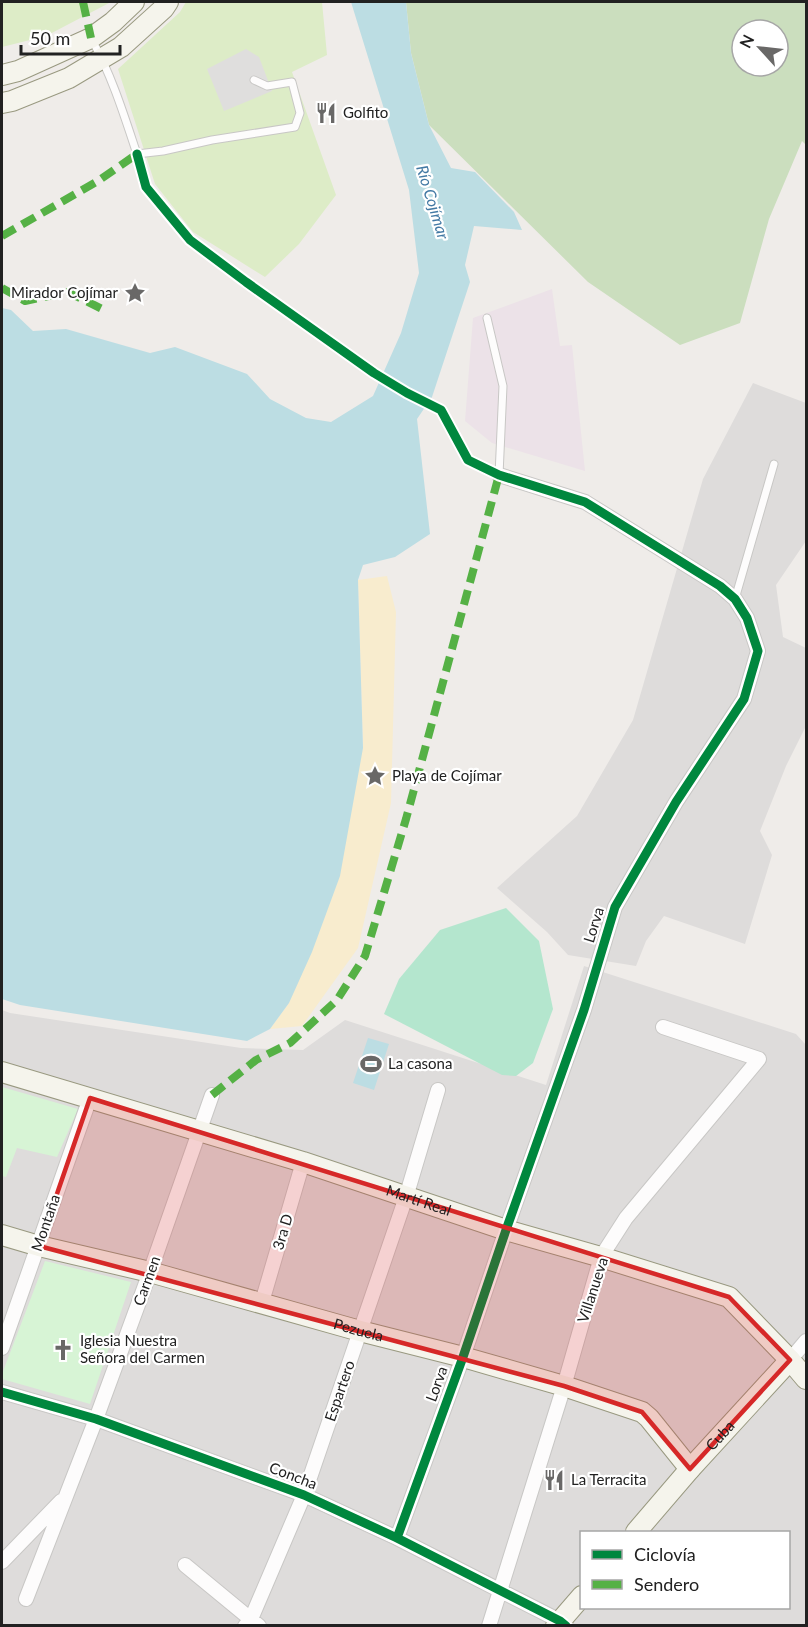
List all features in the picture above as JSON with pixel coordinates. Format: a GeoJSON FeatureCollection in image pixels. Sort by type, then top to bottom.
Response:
{"type":"FeatureCollection","features":[{"type":"Feature","properties":{"kind":"main road"},"geometry":{"type":"LineString","coordinates":[[2,75],[18,71],[91,38],[113,22],[134,2]]}},
{"type":"Feature","properties":{"kind":"main road"},"geometry":{"type":"LineString","coordinates":[[2,103],[69,78],[121,47],[168,2]]}},
{"type":"Feature","properties":{"kind":"main road","name":"Martí Real"},"geometry":{"type":"LineString","coordinates":[[2,1072],[303,1162],[506,1230],[729,1297],[807,1379]]}},
{"type":"Feature","properties":{"kind":"main road","name":"Pezuela"},"geometry":{"type":"LineString","coordinates":[[2,1235],[150,1272],[360,1331],[463,1357],[564,1386],[642,1412],[690,1469]]}},
{"type":"Feature","properties":{"kind":"main road","name":"Cuba"},"geometry":{"type":"LineString","coordinates":[[638,1531],[690,1469],[790,1360]]}},
{"type":"Feature","properties":{"kind":"main road"},"geometry":{"type":"LineString","coordinates":[[561,1624],[580,1599]]}},
{"type":"Feature","properties":{"kind":"street","name":"Lorva"},"geometry":{"type":"LineString","coordinates":[[397,1538],[584,1010],[615,907],[676,802],[744,699],[758,651],[747,618],[735,599],[720,586],[585,502],[500,475]]}},
{"type":"Feature","properties":{"kind":"street","name":"Villanueva"},"geometry":{"type":"LineString","coordinates":[[489,1626],[564,1386],[601,1257],[626,1218],[759,1059],[663,1027]]}},
{"type":"Feature","properties":{"kind":"street","name":"Espartero"},"geometry":{"type":"LineString","coordinates":[[252,1623],[304,1495],[406,1197],[438,1090]]}},
{"type":"Feature","properties":{"kind":"street","name":"Carmen"},"geometry":{"type":"LineString","coordinates":[[26,1599],[96,1419],[212,1095]]}},
{"type":"Feature","properties":{"kind":"street","name":"Montaña"},"geometry":{"type":"LineString","coordinates":[[2,1348],[90,1098]]}},
{"type":"Feature","properties":{"kind":"street","name":"3ra D"},"geometry":{"type":"LineString","coordinates":[[262,1302],[303,1162]]}},
{"type":"Feature","properties":{"kind":"street","name":"Cuba"},"geometry":{"type":"LineString","coordinates":[[790,1360],[807,1341]]}},
{"type":"Feature","properties":{"kind":"street","name":"Concha"},"geometry":{"type":"LineString","coordinates":[[2,1392],[96,1419],[304,1495],[397,1538],[561,1624]]}},
{"type":"Feature","properties":{"kind":"street"},"geometry":{"type":"LineString","coordinates":[[2,1562],[65,1498]]}},
{"type":"Feature","properties":{"kind":"street"},"geometry":{"type":"LineString","coordinates":[[185,1565],[252,1623]]}},
{"type":"Feature","properties":{"kind":"lane"},"geometry":{"type":"LineString","coordinates":[[91,38],[102,58],[137,154],[295,127],[300,113],[292,82],[267,86],[254,80]]}},
{"type":"Feature","properties":{"kind":"lane"},"geometry":{"type":"LineString","coordinates":[[487,318],[502,386],[500,475]]}},
{"type":"Feature","properties":{"kind":"lane"},"geometry":{"type":"LineString","coordinates":[[735,599],[774,464]]}},
{"type":"Feature","properties":{"kind":"highlighted area"},"geometry":{"type":"Polygon","coordinates":[[[90,1098],[729,1297],[790,1360],[690,1469],[642,1412],[564,1386],[39,1246],[90,1098]]]}},
{"type":"Feature","properties":{"kind":"shaded area"},"geometry":{"type":"Polygon","coordinates":[[[246,49],[259,57],[272,91],[224,111],[207,69],[246,49]]]}},
{"type":"Feature","properties":{"kind":"shaded area"},"geometry":{"type":"Polygon","coordinates":[[[552,289],[560,346],[572,345],[585,471],[492,443],[465,421],[473,318],[552,289]]]}},
{"type":"Feature","properties":{"kind":"shaded area"},"geometry":{"type":"Polygon","coordinates":[[[753,383],[806,403],[806,541],[776,585],[783,637],[806,648],[806,726],[786,766],[760,831],[772,855],[745,944],[664,916],[646,941],[636,966],[568,955],[547,932],[497,888],[577,816],[633,720],[703,479],[753,383]]]}},
{"type":"Feature","properties":{"kind":"shaded area"},"geometry":{"type":"Polygon","coordinates":[[[584,966],[796,1034],[806,1045],[806,1625],[2,1626],[2,1010],[241,1048],[303,1050],[345,1020],[546,1085],[584,966]]]}},
{"type":"Feature","properties":{"kind":"green space"},"geometry":{"type":"Polygon","coordinates":[[[2,2],[111,2],[46,36],[2,47],[2,2]]]}},
{"type":"Feature","properties":{"kind":"green space"},"geometry":{"type":"Polygon","coordinates":[[[186,2],[322,2],[327,55],[292,72],[336,195],[299,244],[265,277],[193,232],[155,184],[118,69],[180,12],[186,2]]]}},
{"type":"Feature","properties":{"kind":"green space"},"geometry":{"type":"Polygon","coordinates":[[[406,2],[806,2],[806,145],[802,141],[769,219],[740,323],[680,345],[588,282],[429,125],[411,53],[406,2]]]}},
{"type":"Feature","properties":{"kind":"green space"},"geometry":{"type":"Polygon","coordinates":[[[506,908],[539,941],[553,1009],[533,1063],[516,1076],[502,1075],[384,1014],[399,979],[440,930],[506,908]]]}},
{"type":"Feature","properties":{"kind":"green space"},"geometry":{"type":"Polygon","coordinates":[[[2,1087],[78,1109],[57,1157],[17,1148],[6,1177],[2,1176],[2,1087]]]}},
{"type":"Feature","properties":{"kind":"green space"},"geometry":{"type":"Polygon","coordinates":[[[45,1261],[131,1282],[90,1404],[2,1379],[45,1261]]]}},
{"type":"Feature","properties":{"kind":"sand","name":"Playa de Cojímar"},"geometry":{"type":"Polygon","coordinates":[[[387,576],[396,612],[391,803],[358,948],[302,1026],[270,1029],[289,1003],[363,748],[358,580],[387,576]]]}},
{"type":"Feature","properties":{"kind":"water","name":"Río Cojímar"},"geometry":{"type":"Polygon","coordinates":[[[351,2],[406,2],[411,53],[429,125],[451,168],[475,172],[514,212],[522,230],[474,226],[465,265],[470,282],[432,397],[417,419],[430,534],[395,557],[363,565],[358,580],[363,748],[340,876],[312,952],[289,1003],[270,1029],[247,1041],[20,1005],[2,999],[2,308],[11,310],[33,331],[66,329],[150,353],[175,347],[247,374],[270,399],[306,418],[331,422],[373,396],[401,333],[419,273],[409,190],[351,2]]]}},
{"type":"Feature","properties":{"kind":"water","name":"La casona"},"geometry":{"type":"Polygon","coordinates":[[[368,1038],[389,1044],[374,1090],[353,1083],[368,1038]]]}},
{"type":"Feature","properties":{"kind":"marked path"},"geometry":{"type":"LineString","coordinates":[[83,2],[91,38]]}},
{"type":"Feature","properties":{"kind":"marked path"},"geometry":{"type":"LineString","coordinates":[[2,236],[98,181],[137,154]]}},
{"type":"Feature","properties":{"kind":"marked path"},"geometry":{"type":"LineString","coordinates":[[2,288],[25,301],[68,292],[104,310]]}},
{"type":"Feature","properties":{"kind":"marked path"},"geometry":{"type":"LineString","coordinates":[[212,1095],[256,1060],[290,1043],[337,1000],[365,956],[406,819],[499,475]]}},
{"type":"Feature","properties":{"kind":"cycle path"},"geometry":{"type":"LineString","coordinates":[[137,154],[146,187],[190,240],[374,373],[441,410],[468,460],[499,475],[585,502],[720,586],[735,599],[747,618],[758,651],[744,699],[676,802],[615,907],[584,1010],[397,1538]]}},
{"type":"Feature","properties":{"kind":"cycle path"},"geometry":{"type":"LineString","coordinates":[[2,1392],[96,1419],[304,1495],[397,1538],[566,1626]]}},
{"type":"Feature","properties":{"kind":"place","name":"Golfito"},"geometry":{"type":"Point","coordinates":[326,113]}},
{"type":"Feature","properties":{"kind":"place","name":"Mirador Cojímar"},"geometry":{"type":"Point","coordinates":[135,293]}},
{"type":"Feature","properties":{"kind":"place","name":"Playa de Cojímar"},"geometry":{"type":"Point","coordinates":[375,776]}},
{"type":"Feature","properties":{"kind":"place","name":"La casona"},"geometry":{"type":"Point","coordinates":[371,1064]}},
{"type":"Feature","properties":{"kind":"place","name":"Iglesia Nuestra Señora del Carmen"},"geometry":{"type":"Point","coordinates":[63,1350]}},
{"type":"Feature","properties":{"kind":"place","name":"La Terracita"},"geometry":{"type":"Point","coordinates":[554,1480]}}]}
